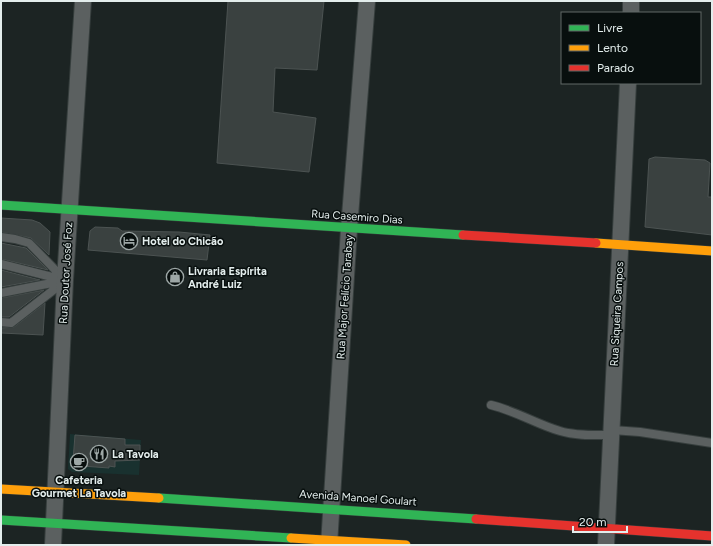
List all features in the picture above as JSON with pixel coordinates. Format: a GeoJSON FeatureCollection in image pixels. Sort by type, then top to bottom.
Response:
{"type":"FeatureCollection","features":[{"type":"Feature","properties":{"kind":"main road","name":"Rua Casemiro Dias"},"geometry":{"type":"LineString","coordinates":[[1,205],[349,229],[712,251]]}},
{"type":"Feature","properties":{"kind":"main road","name":"Avenida Manoel Goulart"},"geometry":{"type":"LineString","coordinates":[[1,489],[332,508],[712,536]]}},
{"type":"Feature","properties":{"kind":"main road"},"geometry":{"type":"LineString","coordinates":[[1,520],[329,543],[406,545]]}},
{"type":"Feature","properties":{"kind":"street","name":"Rua Doutor José Foz"},"geometry":{"type":"LineString","coordinates":[[53,545],[65,280],[83,1]]}},
{"type":"Feature","properties":{"kind":"street","name":"Rua Major Felício Tarabay"},"geometry":{"type":"LineString","coordinates":[[329,543],[349,229],[366,1]]}},
{"type":"Feature","properties":{"kind":"street"},"geometry":{"type":"LineString","coordinates":[[631,1],[631,12]]}},
{"type":"Feature","properties":{"kind":"street","name":"Rua Siqueira Campos"},"geometry":{"type":"LineString","coordinates":[[606,545],[628,84]]}},
{"type":"Feature","properties":{"kind":"lane"},"geometry":{"type":"LineString","coordinates":[[1,238],[16,239],[29,243],[65,280]]}},
{"type":"Feature","properties":{"kind":"lane"},"geometry":{"type":"LineString","coordinates":[[1,264],[65,280]]}},
{"type":"Feature","properties":{"kind":"lane"},"geometry":{"type":"LineString","coordinates":[[1,293],[65,280]]}},
{"type":"Feature","properties":{"kind":"lane"},"geometry":{"type":"LineString","coordinates":[[1,322],[11,323],[65,280]]}},
{"type":"Feature","properties":{"kind":"lane"},"geometry":{"type":"LineString","coordinates":[[491,405],[508,409],[560,431],[581,434],[640,432],[712,443]]}},
{"type":"Feature","properties":{"kind":"shaded area"},"geometry":{"type":"Polygon","coordinates":[[[70,434],[141,440],[139,475],[72,472],[68,469],[70,434]]]}},
{"type":"Feature","properties":{"kind":"building"},"geometry":{"type":"Polygon","coordinates":[[[228,1],[324,1],[317,70],[275,68],[273,112],[316,118],[309,172],[217,163],[228,1]]]}},
{"type":"Feature","properties":{"kind":"building"},"geometry":{"type":"Polygon","coordinates":[[[655,157],[705,160],[710,163],[708,197],[712,197],[712,235],[645,227],[649,159],[655,157]]]}},
{"type":"Feature","properties":{"kind":"building"},"geometry":{"type":"Polygon","coordinates":[[[1,218],[32,220],[40,223],[50,232],[49,255],[31,238],[1,232],[1,218]]]}},
{"type":"Feature","properties":{"kind":"building","name":"Hotel do Chicão"},"geometry":{"type":"Polygon","coordinates":[[[95,227],[118,228],[122,231],[179,232],[210,235],[207,260],[88,250],[90,231],[95,227]]]}},
{"type":"Feature","properties":{"kind":"building"},"geometry":{"type":"Polygon","coordinates":[[[1,243],[26,248],[48,270],[1,259],[1,243]]]}},
{"type":"Feature","properties":{"kind":"building"},"geometry":{"type":"Polygon","coordinates":[[[1,270],[40,280],[1,287],[1,270]]]}},
{"type":"Feature","properties":{"kind":"building"},"geometry":{"type":"Polygon","coordinates":[[[44,290],[9,317],[1,317],[1,298],[44,290]]]}},
{"type":"Feature","properties":{"kind":"building"},"geometry":{"type":"Polygon","coordinates":[[[45,303],[43,335],[1,333],[1,328],[14,327],[45,303]]]}},
{"type":"Feature","properties":{"kind":"building","name":"La Tavola"},"geometry":{"type":"Polygon","coordinates":[[[75,435],[125,439],[125,445],[140,445],[140,460],[115,461],[115,467],[109,466],[109,468],[82,466],[73,461],[75,435]]]}},
{"type":"Feature","properties":{"kind":"traffic: fast"},"geometry":{"type":"LineString","coordinates":[[1,205],[463,235]]}},
{"type":"Feature","properties":{"kind":"traffic: fast"},"geometry":{"type":"LineString","coordinates":[[159,498],[476,519]]}},
{"type":"Feature","properties":{"kind":"traffic: fast"},"geometry":{"type":"LineString","coordinates":[[1,520],[291,538]]}},
{"type":"Feature","properties":{"kind":"traffic: slow"},"geometry":{"type":"LineString","coordinates":[[596,243],[712,251]]}},
{"type":"Feature","properties":{"kind":"traffic: slow"},"geometry":{"type":"LineString","coordinates":[[1,489],[159,498]]}},
{"type":"Feature","properties":{"kind":"traffic: slow"},"geometry":{"type":"LineString","coordinates":[[291,538],[406,545]]}},
{"type":"Feature","properties":{"kind":"traffic: jam"},"geometry":{"type":"LineString","coordinates":[[463,235],[596,243]]}},
{"type":"Feature","properties":{"kind":"traffic: jam"},"geometry":{"type":"LineString","coordinates":[[476,519],[712,536]]}},
{"type":"Feature","properties":{"kind":"place","name":"Hotel do Chicão"},"geometry":{"type":"Point","coordinates":[129,241]}},
{"type":"Feature","properties":{"kind":"place","name":"Livraria Espírita André Luiz"},"geometry":{"type":"Point","coordinates":[175,277]}},
{"type":"Feature","properties":{"kind":"place","name":"La Tavola"},"geometry":{"type":"Point","coordinates":[99,454]}},
{"type":"Feature","properties":{"kind":"place","name":"Cafeteria Gourmet La Tavola"},"geometry":{"type":"Point","coordinates":[79,462]}}]}
